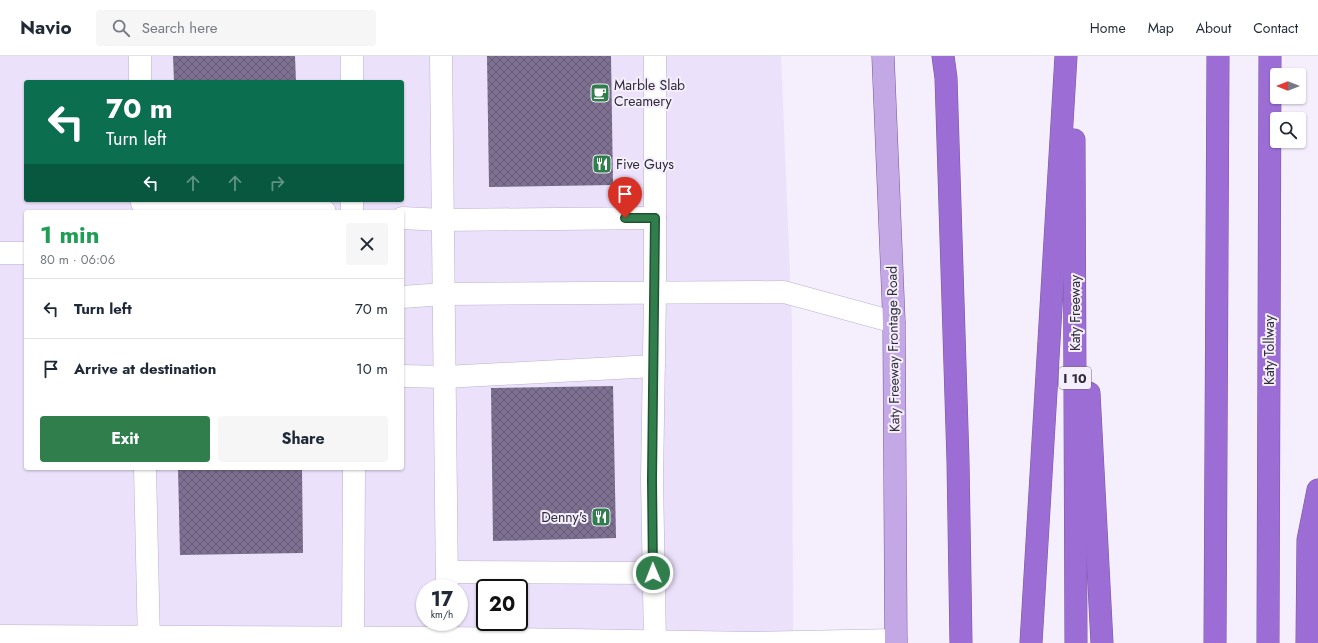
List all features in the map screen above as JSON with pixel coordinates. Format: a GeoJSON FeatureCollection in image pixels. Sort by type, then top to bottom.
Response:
{"type":"FeatureCollection","features":[{"type":"Feature","properties":{"kind":"highway"},"geometry":{"type":"LineString","coordinates":[[944,56],[958,461],[961,643]]}},
{"type":"Feature","properties":{"kind":"highway"},"geometry":{"type":"LineString","coordinates":[[1031,643],[1066,56]]}},
{"type":"Feature","properties":{"kind":"highway","name":"Katy Freeway"},"geometry":{"type":"LineString","coordinates":[[1074,56],[1076,643]]}},
{"type":"Feature","properties":{"kind":"highway"},"geometry":{"type":"LineString","coordinates":[[1216,643],[1218,56]]}},
{"type":"Feature","properties":{"kind":"highway","name":"Katy Tollway"},"geometry":{"type":"LineString","coordinates":[[1268,643],[1270,56]]}},
{"type":"Feature","properties":{"kind":"highway"},"geometry":{"type":"LineString","coordinates":[[1074,112],[1102,643]]}},
{"type":"Feature","properties":{"kind":"highway"},"geometry":{"type":"LineString","coordinates":[[1307,643],[1308,540],[1318,490]]}},
{"type":"Feature","properties":{"kind":"main road","name":"Katy Freeway Frontage Road"},"geometry":{"type":"LineString","coordinates":[[884,56],[894,322],[896,642]]}},
{"type":"Feature","properties":{"kind":"lane"},"geometry":{"type":"LineString","coordinates":[[140,56],[140,80]]}},
{"type":"Feature","properties":{"kind":"lane"},"geometry":{"type":"LineString","coordinates":[[352,56],[352,80]]}},
{"type":"Feature","properties":{"kind":"lane"},"geometry":{"type":"LineString","coordinates":[[441,56],[447,579]]}},
{"type":"Feature","properties":{"kind":"lane"},"geometry":{"type":"LineString","coordinates":[[654,642],[652,480],[655,292],[655,56]]}},
{"type":"Feature","properties":{"kind":"lane"},"geometry":{"type":"LineString","coordinates":[[142,205],[252,202],[310,210]]}},
{"type":"Feature","properties":{"kind":"lane"},"geometry":{"type":"LineString","coordinates":[[404,218],[443,220],[655,218]]}},
{"type":"Feature","properties":{"kind":"lane"},"geometry":{"type":"LineString","coordinates":[[0,253],[24,253]]}},
{"type":"Feature","properties":{"kind":"lane"},"geometry":{"type":"LineString","coordinates":[[404,297],[444,294],[784,292],[894,322]]}},
{"type":"Feature","properties":{"kind":"lane"},"geometry":{"type":"LineString","coordinates":[[404,376],[445,377],[654,366]]}},
{"type":"Feature","properties":{"kind":"lane"},"geometry":{"type":"LineString","coordinates":[[145,470],[149,640]]}},
{"type":"Feature","properties":{"kind":"lane"},"geometry":{"type":"LineString","coordinates":[[353,638],[354,470]]}},
{"type":"Feature","properties":{"kind":"lane"},"geometry":{"type":"LineString","coordinates":[[468,579],[653,573]]}},
{"type":"Feature","properties":{"kind":"lane"},"geometry":{"type":"LineString","coordinates":[[0,636],[149,640],[353,638],[448,634],[654,642],[896,642]]}},
{"type":"Feature","properties":{"kind":"shaded area"},"geometry":{"type":"Polygon","coordinates":[[[0,56],[781,56],[792,324],[793,643],[0,643],[0,56]]]}},
{"type":"Feature","properties":{"kind":"building"},"geometry":{"type":"Polygon","coordinates":[[[173,56],[295,56],[296,80],[174,80],[173,56]]]}},
{"type":"Feature","properties":{"kind":"building"},"geometry":{"type":"Polygon","coordinates":[[[487,56],[611,56],[613,185],[489,187],[487,56]]]}},
{"type":"Feature","properties":{"kind":"building"},"geometry":{"type":"Polygon","coordinates":[[[613,386],[616,538],[493,541],[491,388],[613,386]]]}},
{"type":"Feature","properties":{"kind":"building"},"geometry":{"type":"Polygon","coordinates":[[[178,470],[302,470],[303,553],[180,555],[178,470]]]}},
{"type":"Feature","properties":{"kind":"place","name":"Marble Slab Creamery"},"geometry":{"type":"Point","coordinates":[600,93]}},
{"type":"Feature","properties":{"kind":"place","name":"Five Guys"},"geometry":{"type":"Point","coordinates":[602,164]}},
{"type":"Feature","properties":{"kind":"place","name":"Denny's"},"geometry":{"type":"Point","coordinates":[601,517]}},
{"type":"Feature","properties":{"kind":"route"},"geometry":{"type":"LineString","coordinates":[[625,218],[655,218],[652,480],[653,573]]}}]}
